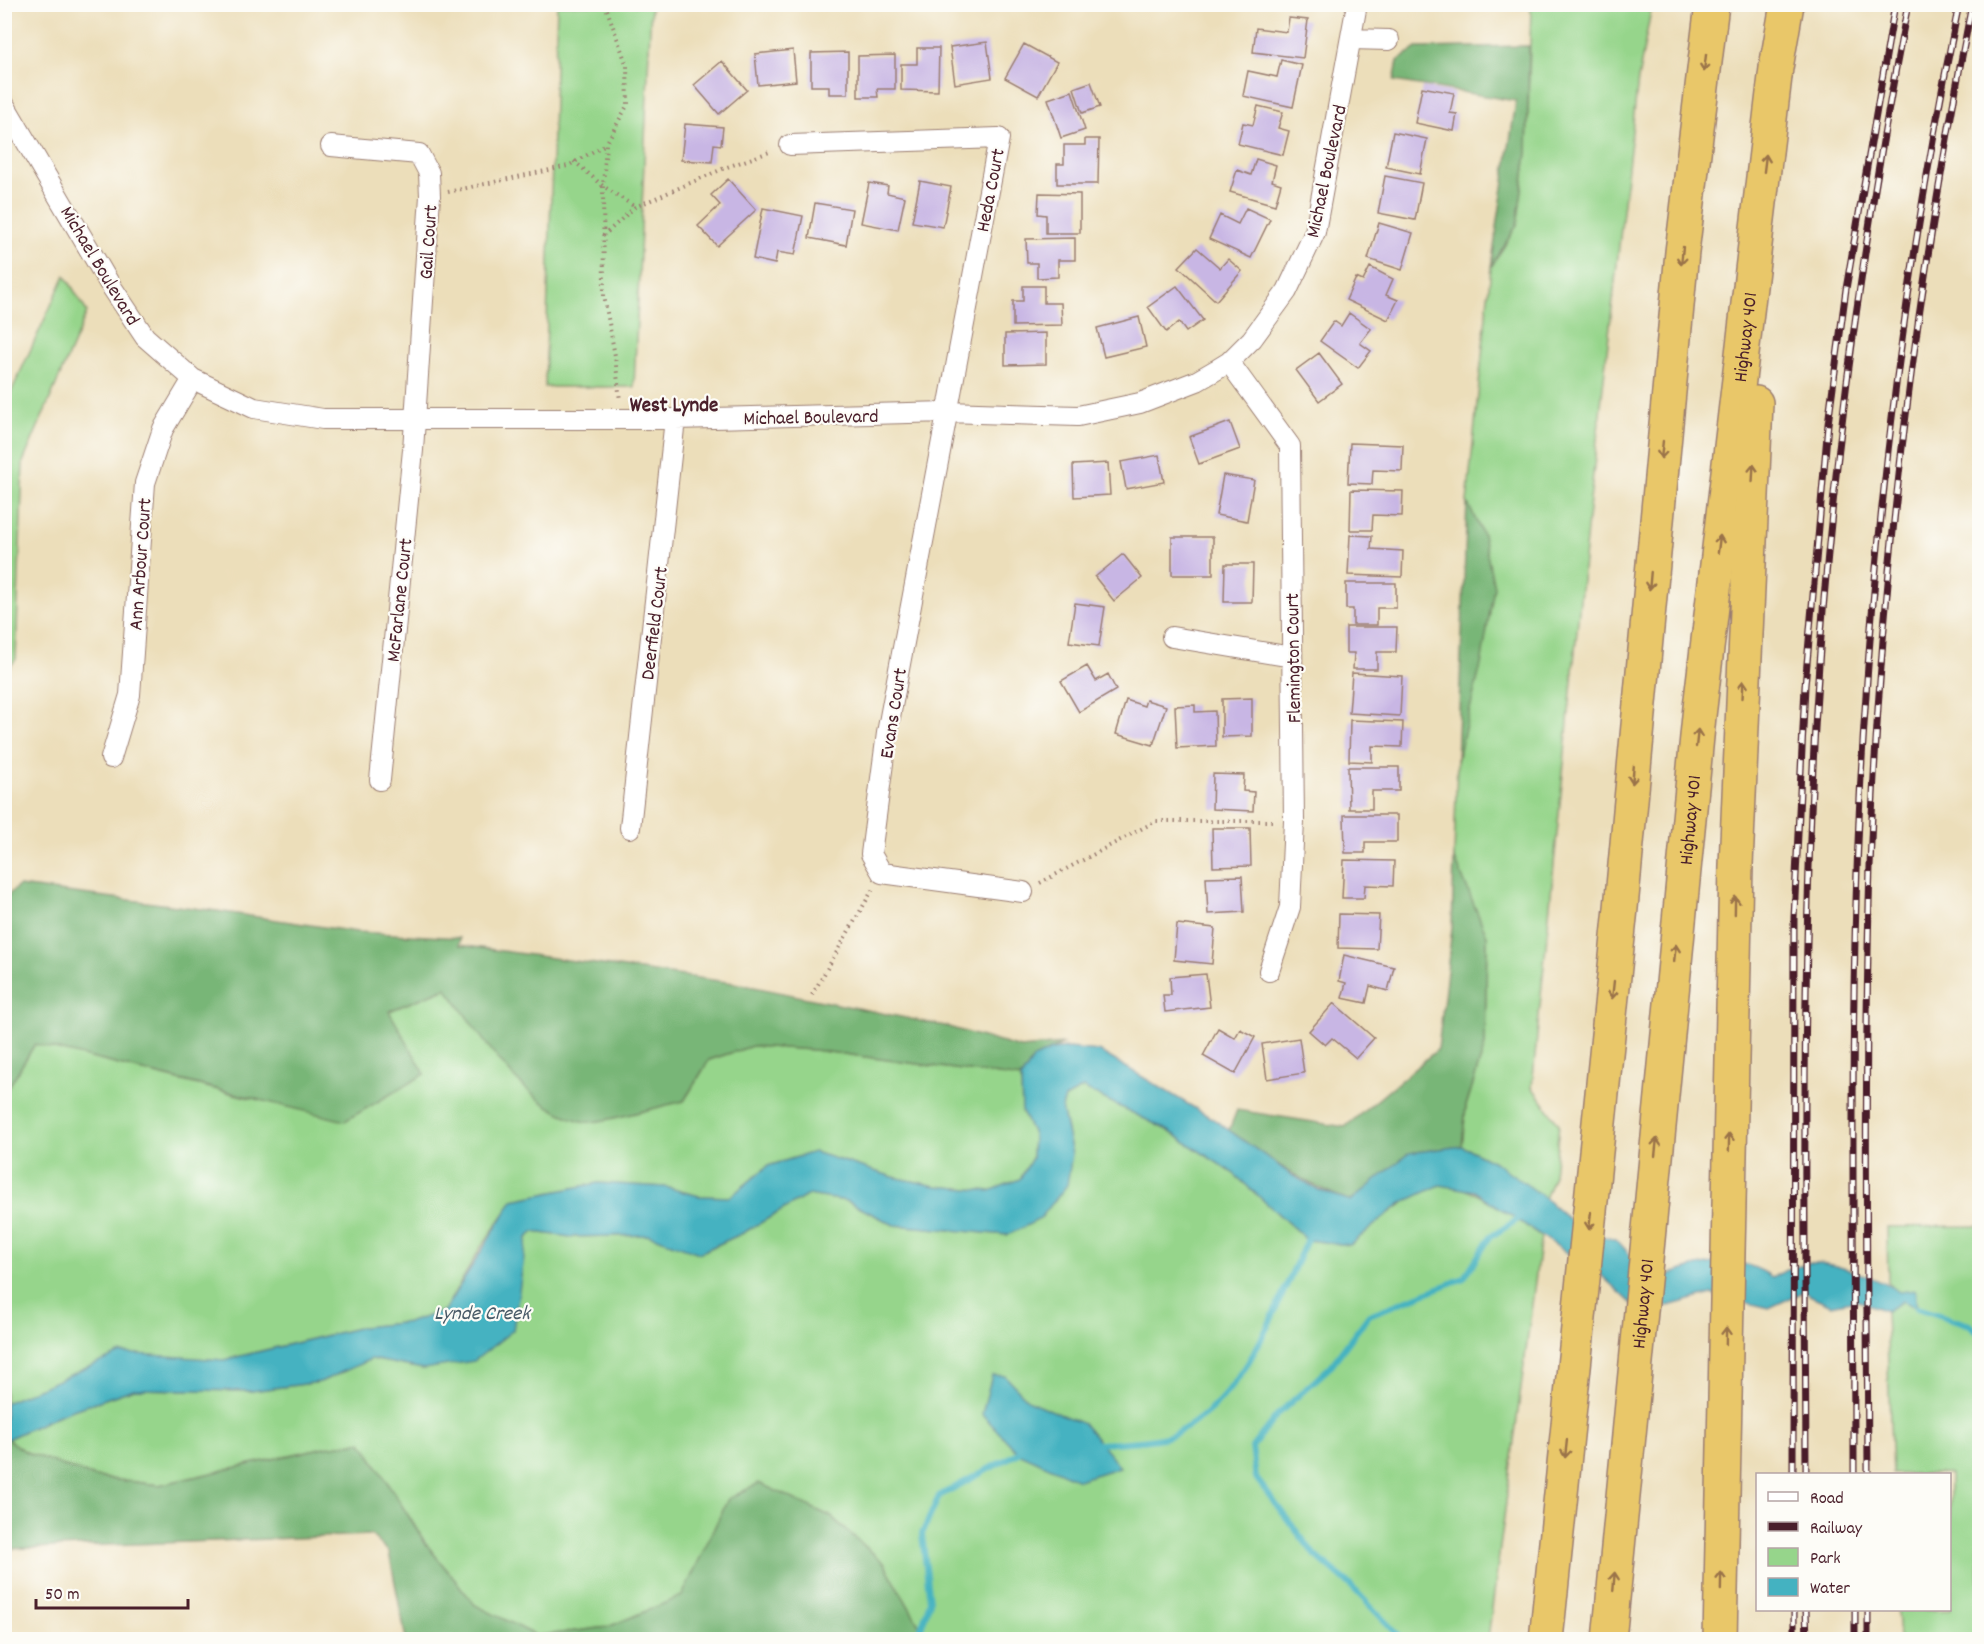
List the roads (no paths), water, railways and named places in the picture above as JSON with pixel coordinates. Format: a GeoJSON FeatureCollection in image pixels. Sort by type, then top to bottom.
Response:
{"type":"FeatureCollection","features":[{"type":"Feature","properties":{"kind":"highway"},"geometry":{"type":"LineString","coordinates":[[1546,1640],[1596,1162],[1678,287],[1712,4]]}},
{"type":"Feature","properties":{"kind":"highway","name":"Highway 401"},"geometry":{"type":"LineString","coordinates":[[1609,1640],[1633,1368],[1699,716],[1776,68],[1787,4]]}},
{"type":"Feature","properties":{"kind":"highway"},"geometry":{"type":"LineString","coordinates":[[1720,1640],[1736,865],[1757,373],[1758,221]]}},
{"type":"Feature","properties":{"kind":"highway"},"geometry":{"type":"LineString","coordinates":[[1537,1640],[1551,1583]]}},
{"type":"Feature","properties":{"kind":"street","name":"Michael Boulevard"},"geometry":{"type":"LineString","coordinates":[[4,104],[109,283],[145,337],[193,379],[254,408],[323,419],[414,420],[675,419],[947,412],[1078,416],[1140,403],[1197,381],[1228,362],[1252,339],[1287,291],[1315,232],[1357,4]]}},
{"type":"Feature","properties":{"kind":"street"},"geometry":{"type":"LineString","coordinates":[[1351,39],[1389,40]]}},
{"type":"Feature","properties":{"kind":"street","name":"Heda Court"},"geometry":{"type":"LineString","coordinates":[[790,145],[999,138],[947,412]]}},
{"type":"Feature","properties":{"kind":"street","name":"Gail Court"},"geometry":{"type":"LineString","coordinates":[[331,146],[419,154],[429,173],[430,196],[414,420]]}},
{"type":"Feature","properties":{"kind":"street","name":"Flemington Court"},"geometry":{"type":"LineString","coordinates":[[1228,362],[1290,446],[1294,820],[1290,907],[1269,971]]}},
{"type":"Feature","properties":{"kind":"street","name":"Ann Arbour Court"},"geometry":{"type":"LineString","coordinates":[[111,758],[130,695],[145,483],[163,429],[193,379]]}},
{"type":"Feature","properties":{"kind":"street","name":"Evans Court"},"geometry":{"type":"LineString","coordinates":[[947,412],[888,733],[871,854],[882,873],[1023,892]]}},
{"type":"Feature","properties":{"kind":"street","name":"Deerfield Court"},"geometry":{"type":"LineString","coordinates":[[630,828],[675,419]]}},
{"type":"Feature","properties":{"kind":"street","name":"McFarlane Court"},"geometry":{"type":"LineString","coordinates":[[380,780],[414,420]]}},
{"type":"Feature","properties":{"kind":"street"},"geometry":{"type":"LineString","coordinates":[[1172,637],[1292,657]]}},
{"type":"Feature","properties":{"kind":"water","name":"Lynde Creek"},"geometry":{"type":"Polygon","coordinates":[[[1068,1048],[1099,1051],[1213,1119],[1292,1175],[1319,1190],[1351,1201],[1409,1153],[1462,1146],[1496,1163],[1540,1194],[1587,1235],[1616,1239],[1652,1280],[1713,1263],[1742,1264],[1772,1277],[1799,1265],[1817,1263],[1855,1272],[1899,1292],[1915,1290],[1917,1308],[1903,1301],[1886,1311],[1856,1300],[1831,1305],[1803,1292],[1769,1308],[1712,1294],[1642,1313],[1602,1276],[1474,1191],[1440,1185],[1400,1204],[1350,1245],[1307,1240],[1233,1173],[1169,1131],[1083,1088],[1065,1098],[1062,1108],[1072,1154],[1067,1185],[1040,1219],[1008,1235],[894,1225],[847,1201],[808,1195],[743,1233],[699,1253],[649,1235],[571,1237],[534,1232],[527,1238],[513,1330],[474,1361],[423,1369],[371,1359],[320,1382],[251,1391],[134,1389],[64,1413],[5,1440],[5,1403],[121,1353],[224,1360],[362,1327],[410,1322],[444,1311],[513,1200],[598,1183],[665,1187],[699,1196],[730,1197],[768,1166],[814,1152],[893,1177],[936,1186],[990,1191],[1020,1179],[1032,1158],[1033,1134],[1022,1112],[1021,1078],[1034,1058],[1051,1050],[1068,1048]]]}},
{"type":"Feature","properties":{"kind":"water"},"geometry":{"type":"Polygon","coordinates":[[[992,1375],[1005,1376],[1029,1401],[1084,1424],[1120,1467],[1078,1480],[1018,1453],[982,1414],[992,1375]]]}},
{"type":"Feature","properties":{"kind":"waterway"},"geometry":{"type":"LineString","coordinates":[[1403,1640],[1350,1585],[1314,1554],[1256,1478],[1252,1447],[1277,1415],[1330,1367],[1369,1315],[1464,1278],[1490,1237],[1517,1220]]}},
{"type":"Feature","properties":{"kind":"waterway"},"geometry":{"type":"LineString","coordinates":[[1099,1444],[1147,1440],[1172,1435],[1198,1420],[1220,1401],[1239,1377],[1255,1351],[1307,1240]]}},
{"type":"Feature","properties":{"kind":"waterway","name":"Lynde Creek"},"geometry":{"type":"LineString","coordinates":[[1917,1308],[1970,1325],[1980,1334]]}},
{"type":"Feature","properties":{"kind":"waterway"},"geometry":{"type":"LineString","coordinates":[[917,1640],[930,1601],[922,1534],[939,1496],[1018,1453]]}},
{"type":"Feature","properties":{"kind":"railway"},"geometry":{"type":"LineString","coordinates":[[1793,1473],[1794,918],[1805,686],[1828,424],[1846,289],[1895,4]]}},
{"type":"Feature","properties":{"kind":"railway"},"geometry":{"type":"LineString","coordinates":[[1806,1473],[1806,997],[1811,806],[1822,621],[1850,356],[1877,179],[1908,4]]}},
{"type":"Feature","properties":{"kind":"railway"},"geometry":{"type":"LineString","coordinates":[[1854,1473],[1854,1006],[1859,818],[1870,634],[1888,453],[1911,273],[1941,93],[1959,4]]}},
{"type":"Feature","properties":{"kind":"railway"},"geometry":{"type":"LineString","coordinates":[[1868,1473],[1866,1170],[1868,942],[1882,649],[1892,541],[1918,325],[1934,218],[1972,4]]}},
{"type":"Feature","properties":{"kind":"railway"},"geometry":{"type":"LineString","coordinates":[[1794,1611],[1794,1640]]}},
{"type":"Feature","properties":{"kind":"railway"},"geometry":{"type":"LineString","coordinates":[[1806,1611],[1807,1640]]}},
{"type":"Feature","properties":{"kind":"railway"},"geometry":{"type":"LineString","coordinates":[[1855,1611],[1855,1640]]}},
{"type":"Feature","properties":{"kind":"railway"},"geometry":{"type":"LineString","coordinates":[[1868,1611],[1868,1640]]}},
{"type":"Feature","properties":{"kind":"district","name":"West Lynde"},"geometry":{"type":"Point","coordinates":[674,404]}}]}
